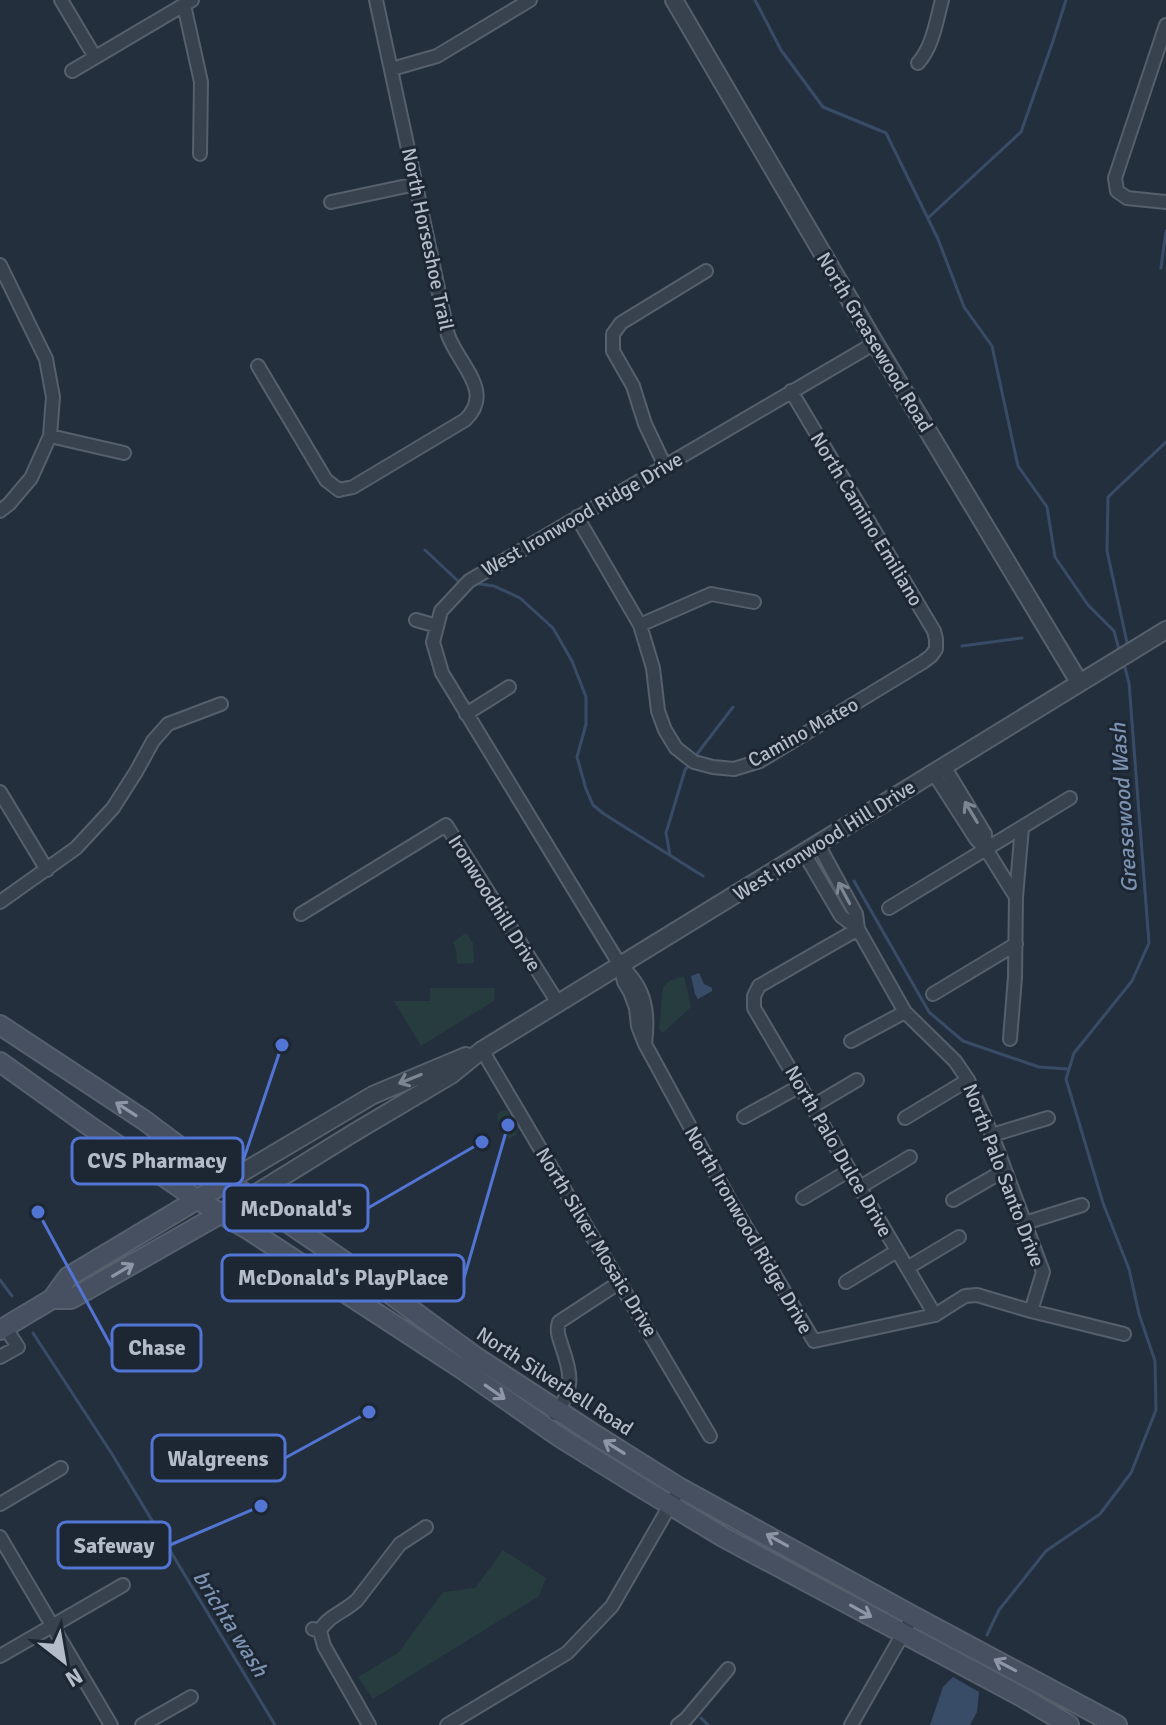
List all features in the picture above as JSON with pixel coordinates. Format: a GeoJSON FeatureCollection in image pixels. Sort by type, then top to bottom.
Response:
{"type":"FeatureCollection","features":[{"type":"Feature","properties":{"kind":"main road","name":"North Silverbell Road"},"geometry":{"type":"LineString","coordinates":[[0,1025],[144,1120],[476,1357],[680,1488],[1117,1725]]}},
{"type":"Feature","properties":{"kind":"main road","name":"North Silverbell Road"},"geometry":{"type":"LineString","coordinates":[[0,1062],[198,1200],[459,1367],[561,1438],[723,1537],[1024,1698],[1063,1724]]}},
{"type":"Feature","properties":{"kind":"main road"},"geometry":{"type":"LineString","coordinates":[[2,1328],[52,1299],[68,1277],[228,1181]]}},
{"type":"Feature","properties":{"kind":"main road"},"geometry":{"type":"LineString","coordinates":[[52,1299],[71,1299],[250,1197]]}},
{"type":"Feature","properties":{"kind":"main road"},"geometry":{"type":"LineString","coordinates":[[383,1318],[390,1313],[400,1314],[437,1340],[476,1357]]}},
{"type":"Feature","properties":{"kind":"street"},"geometry":{"type":"LineString","coordinates":[[61,0],[95,57]]}},
{"type":"Feature","properties":{"kind":"street","name":"North Horseshoe Trail"},"geometry":{"type":"LineString","coordinates":[[258,366],[337,495],[465,420],[480,405],[477,389],[448,335],[376,0]]}},
{"type":"Feature","properties":{"kind":"street"},"geometry":{"type":"LineString","coordinates":[[392,69],[437,56],[530,0]]}},
{"type":"Feature","properties":{"kind":"street","name":"North Greasewood Road"},"geometry":{"type":"LineString","coordinates":[[674,0],[1079,682]]}},
{"type":"Feature","properties":{"kind":"street"},"geometry":{"type":"LineString","coordinates":[[918,63],[927,52],[934,34],[942,0]]}},
{"type":"Feature","properties":{"kind":"street"},"geometry":{"type":"LineString","coordinates":[[72,71],[188,2],[201,82],[200,154]]}},
{"type":"Feature","properties":{"kind":"street"},"geometry":{"type":"LineString","coordinates":[[1166,25],[1115,178],[1114,193],[1127,198],[1166,202]]}},
{"type":"Feature","properties":{"kind":"street"},"geometry":{"type":"LineString","coordinates":[[331,202],[416,184]]}},
{"type":"Feature","properties":{"kind":"street"},"geometry":{"type":"LineString","coordinates":[[0,265],[46,359],[53,397],[50,436],[31,478],[0,511]]}},
{"type":"Feature","properties":{"kind":"street"},"geometry":{"type":"LineString","coordinates":[[665,466],[645,424],[633,386],[608,336],[621,323],[706,271]]}},
{"type":"Feature","properties":{"kind":"street","name":"West Ironwood Ridge Drive"},"geometry":{"type":"LineString","coordinates":[[437,626],[441,611],[469,581],[875,343]]}},
{"type":"Feature","properties":{"kind":"street","name":"North Camino Emiliano"},"geometry":{"type":"LineString","coordinates":[[791,391],[934,631],[942,650]]}},
{"type":"Feature","properties":{"kind":"street"},"geometry":{"type":"LineString","coordinates":[[50,436],[124,453]]}},
{"type":"Feature","properties":{"kind":"street","name":"Camino Mateo"},"geometry":{"type":"LineString","coordinates":[[577,517],[640,625],[653,668],[658,711],[665,730],[676,748],[694,762],[734,769],[760,761],[942,650]]}},
{"type":"Feature","properties":{"kind":"street"},"geometry":{"type":"LineString","coordinates":[[640,625],[711,594],[754,602]]}},
{"type":"Feature","properties":{"kind":"street"},"geometry":{"type":"LineString","coordinates":[[416,620],[437,626],[433,642],[442,673],[620,965]]}},
{"type":"Feature","properties":{"kind":"street","name":"West Ironwood Hill Drive"},"geometry":{"type":"LineString","coordinates":[[250,1197],[451,1075],[482,1050],[1166,630]]}},
{"type":"Feature","properties":{"kind":"street"},"geometry":{"type":"LineString","coordinates":[[466,714],[509,687]]}},
{"type":"Feature","properties":{"kind":"street"},"geometry":{"type":"LineString","coordinates":[[0,902],[76,848],[113,808],[153,741],[168,724],[221,704]]}},
{"type":"Feature","properties":{"kind":"street"},"geometry":{"type":"LineString","coordinates":[[938,769],[976,839],[986,849],[1016,897]]}},
{"type":"Feature","properties":{"kind":"street"},"geometry":{"type":"LineString","coordinates":[[0,792],[47,870]]}},
{"type":"Feature","properties":{"kind":"street"},"geometry":{"type":"LineString","coordinates":[[889,908],[1070,798]]}},
{"type":"Feature","properties":{"kind":"street","name":"Ironwoodhill Drive"},"geometry":{"type":"LineString","coordinates":[[301,914],[446,825],[558,1003]]}},
{"type":"Feature","properties":{"kind":"street"},"geometry":{"type":"LineString","coordinates":[[1010,1039],[1022,827]]}},
{"type":"Feature","properties":{"kind":"street","name":"North Palo Santo Drive"},"geometry":{"type":"LineString","coordinates":[[811,848],[841,916],[858,929],[905,1012],[955,1061],[968,1080],[1043,1272],[1031,1311]]}},
{"type":"Feature","properties":{"kind":"street","name":"North Palo Dulce Drive"},"geometry":{"type":"LineString","coordinates":[[858,929],[759,986],[754,996],[754,1008],[935,1315]]}},
{"type":"Feature","properties":{"kind":"street"},"geometry":{"type":"LineString","coordinates":[[933,994],[1016,944]]}},
{"type":"Feature","properties":{"kind":"street","name":"North Ironwood Ridge Drive"},"geometry":{"type":"LineString","coordinates":[[620,965],[645,1044],[731,1202],[814,1341],[935,1315],[965,1296],[977,1295],[1124,1334]]}},
{"type":"Feature","properties":{"kind":"street"},"geometry":{"type":"LineString","coordinates":[[851,1041],[905,1012]]}},
{"type":"Feature","properties":{"kind":"street","name":"West Ironwood Hill Drive"},"geometry":{"type":"LineString","coordinates":[[228,1181],[373,1095],[482,1050]]}},
{"type":"Feature","properties":{"kind":"street","name":"North Silver Mosaic Drive"},"geometry":{"type":"LineString","coordinates":[[482,1050],[710,1436]]}},
{"type":"Feature","properties":{"kind":"street"},"geometry":{"type":"LineString","coordinates":[[813,1106],[857,1080]]}},
{"type":"Feature","properties":{"kind":"street"},"geometry":{"type":"LineString","coordinates":[[905,1118],[968,1080]]}},
{"type":"Feature","properties":{"kind":"street"},"geometry":{"type":"LineString","coordinates":[[744,1117],[800,1086]]}},
{"type":"Feature","properties":{"kind":"street"},"geometry":{"type":"LineString","coordinates":[[992,1135],[1048,1118]]}},
{"type":"Feature","properties":{"kind":"street"},"geometry":{"type":"LineString","coordinates":[[860,1187],[910,1157]]}},
{"type":"Feature","properties":{"kind":"street"},"geometry":{"type":"LineString","coordinates":[[803,1198],[850,1170]]}},
{"type":"Feature","properties":{"kind":"street"},"geometry":{"type":"LineString","coordinates":[[953,1200],[1005,1170]]}},
{"type":"Feature","properties":{"kind":"street"},"geometry":{"type":"LineString","coordinates":[[1025,1223],[1082,1205]]}},
{"type":"Feature","properties":{"kind":"street"},"geometry":{"type":"LineString","coordinates":[[907,1268],[959,1237]]}},
{"type":"Feature","properties":{"kind":"street"},"geometry":{"type":"LineString","coordinates":[[846,1282],[897,1251]]}},
{"type":"Feature","properties":{"kind":"street"},"geometry":{"type":"LineString","coordinates":[[545,1426],[558,1410],[571,1381],[556,1331],[559,1322],[620,1282]]}},
{"type":"Feature","properties":{"kind":"street"},"geometry":{"type":"LineString","coordinates":[[0,1357],[18,1347],[2,1328]]}},
{"type":"Feature","properties":{"kind":"street"},"geometry":{"type":"LineString","coordinates":[[0,1504],[61,1468]]}},
{"type":"Feature","properties":{"kind":"street"},"geometry":{"type":"LineString","coordinates":[[447,1725],[567,1653],[612,1606],[680,1488]]}},
{"type":"Feature","properties":{"kind":"street"},"geometry":{"type":"LineString","coordinates":[[369,1725],[316,1630],[357,1600],[400,1544],[426,1527]]}},
{"type":"Feature","properties":{"kind":"street"},"geometry":{"type":"LineString","coordinates":[[0,1537],[111,1725]]}},
{"type":"Feature","properties":{"kind":"street"},"geometry":{"type":"LineString","coordinates":[[0,1656],[123,1585]]}},
{"type":"Feature","properties":{"kind":"street"},"geometry":{"type":"LineString","coordinates":[[851,1725],[913,1616]]}},
{"type":"Feature","properties":{"kind":"street"},"geometry":{"type":"LineString","coordinates":[[678,1725],[728,1669]]}},
{"type":"Feature","properties":{"kind":"street"},"geometry":{"type":"LineString","coordinates":[[142,1725],[191,1697]]}},
{"type":"Feature","properties":{"kind":"street"},"geometry":{"type":"LineString","coordinates":[[1063,1724],[1074,1701]]}},
{"type":"Feature","properties":{"kind":"green space"},"geometry":{"type":"Polygon","coordinates":[[[466,933],[473,943],[474,963],[457,964],[453,942],[466,933]]]}},
{"type":"Feature","properties":{"kind":"green space"},"geometry":{"type":"Polygon","coordinates":[[[684,976],[691,1007],[663,1033],[659,1029],[663,987],[669,981],[684,976]]]}},
{"type":"Feature","properties":{"kind":"green space"},"geometry":{"type":"Polygon","coordinates":[[[430,988],[495,988],[494,1001],[421,1046],[394,1001],[430,1001],[430,988]]]}},
{"type":"Feature","properties":{"kind":"green space"},"geometry":{"type":"Polygon","coordinates":[[[507,1111],[517,1130],[516,1135],[509,1139],[498,1120],[497,1114],[507,1111]]]}},
{"type":"Feature","properties":{"kind":"green space"},"geometry":{"type":"Polygon","coordinates":[[[503,1550],[546,1578],[539,1596],[373,1699],[358,1677],[398,1653],[443,1592],[475,1588],[503,1550]]]}},
{"type":"Feature","properties":{"kind":"water"},"geometry":{"type":"Polygon","coordinates":[[[699,973],[712,991],[698,999],[691,976],[699,973]]]}},
{"type":"Feature","properties":{"kind":"water"},"geometry":{"type":"Polygon","coordinates":[[[953,1677],[979,1692],[977,1712],[970,1725],[930,1725],[943,1687],[953,1677]]]}},
{"type":"Feature","properties":{"kind":"waterway","name":"Greasewood Wash"},"geometry":{"type":"LineString","coordinates":[[755,0],[781,50],[823,107],[886,133],[938,239],[964,307],[992,346],[1018,466],[1047,507],[1055,557],[1088,605],[1114,631],[1120,653]]}},
{"type":"Feature","properties":{"kind":"waterway"},"geometry":{"type":"LineString","coordinates":[[928,218],[1021,132],[1066,0]]}},
{"type":"Feature","properties":{"kind":"waterway"},"geometry":{"type":"LineString","coordinates":[[1161,268],[1166,231]]}},
{"type":"Feature","properties":{"kind":"waterway"},"geometry":{"type":"LineString","coordinates":[[1128,647],[1107,551],[1108,497],[1166,442]]}},
{"type":"Feature","properties":{"kind":"waterway"},"geometry":{"type":"LineString","coordinates":[[425,550],[461,582]]}},
{"type":"Feature","properties":{"kind":"waterway"},"geometry":{"type":"LineString","coordinates":[[473,583],[494,586],[520,598],[553,628],[572,661],[586,697],[586,724],[577,757],[593,805],[703,876]]}},
{"type":"Feature","properties":{"kind":"waterway"},"geometry":{"type":"LineString","coordinates":[[962,646],[1022,638]]}},
{"type":"Feature","properties":{"kind":"waterway","name":"Greasewood Wash"},"geometry":{"type":"LineString","coordinates":[[987,1635],[999,1610],[1046,1551],[1100,1514],[1131,1473],[1156,1410],[1155,1361],[1139,1314],[1129,1269],[1103,1203],[1066,1079],[1074,1053],[1132,981],[1149,943],[1129,683],[1124,664]]}},
{"type":"Feature","properties":{"kind":"waterway"},"geometry":{"type":"LineString","coordinates":[[694,758],[733,707]]}},
{"type":"Feature","properties":{"kind":"waterway"},"geometry":{"type":"LineString","coordinates":[[670,855],[666,833],[685,770],[690,764]]}},
{"type":"Feature","properties":{"kind":"waterway"},"geometry":{"type":"LineString","coordinates":[[854,881],[929,1012],[963,1041],[1039,1067],[1067,1069]]}},
{"type":"Feature","properties":{"kind":"waterway","name":"brichta wash"},"geometry":{"type":"LineString","coordinates":[[0,1280],[12,1296]]}},
{"type":"Feature","properties":{"kind":"waterway","name":"brichta wash"},"geometry":{"type":"LineString","coordinates":[[33,1333],[112,1454],[275,1725]]}},
{"type":"Feature","properties":{"kind":"waterway"},"geometry":{"type":"LineString","coordinates":[[701,1718],[708,1725]]}},
{"type":"Feature","properties":{"kind":"place","name":"CVS Pharmacy"},"geometry":{"type":"Point","coordinates":[282,1045]}},
{"type":"Feature","properties":{"kind":"place","name":"McDonald's PlayPlace"},"geometry":{"type":"Point","coordinates":[508,1125]}},
{"type":"Feature","properties":{"kind":"place","name":"McDonald's"},"geometry":{"type":"Point","coordinates":[482,1142]}},
{"type":"Feature","properties":{"kind":"place","name":"Chase"},"geometry":{"type":"Point","coordinates":[38,1212]}},
{"type":"Feature","properties":{"kind":"place","name":"Walgreens"},"geometry":{"type":"Point","coordinates":[369,1412]}},
{"type":"Feature","properties":{"kind":"place","name":"Safeway"},"geometry":{"type":"Point","coordinates":[261,1506]}}]}
